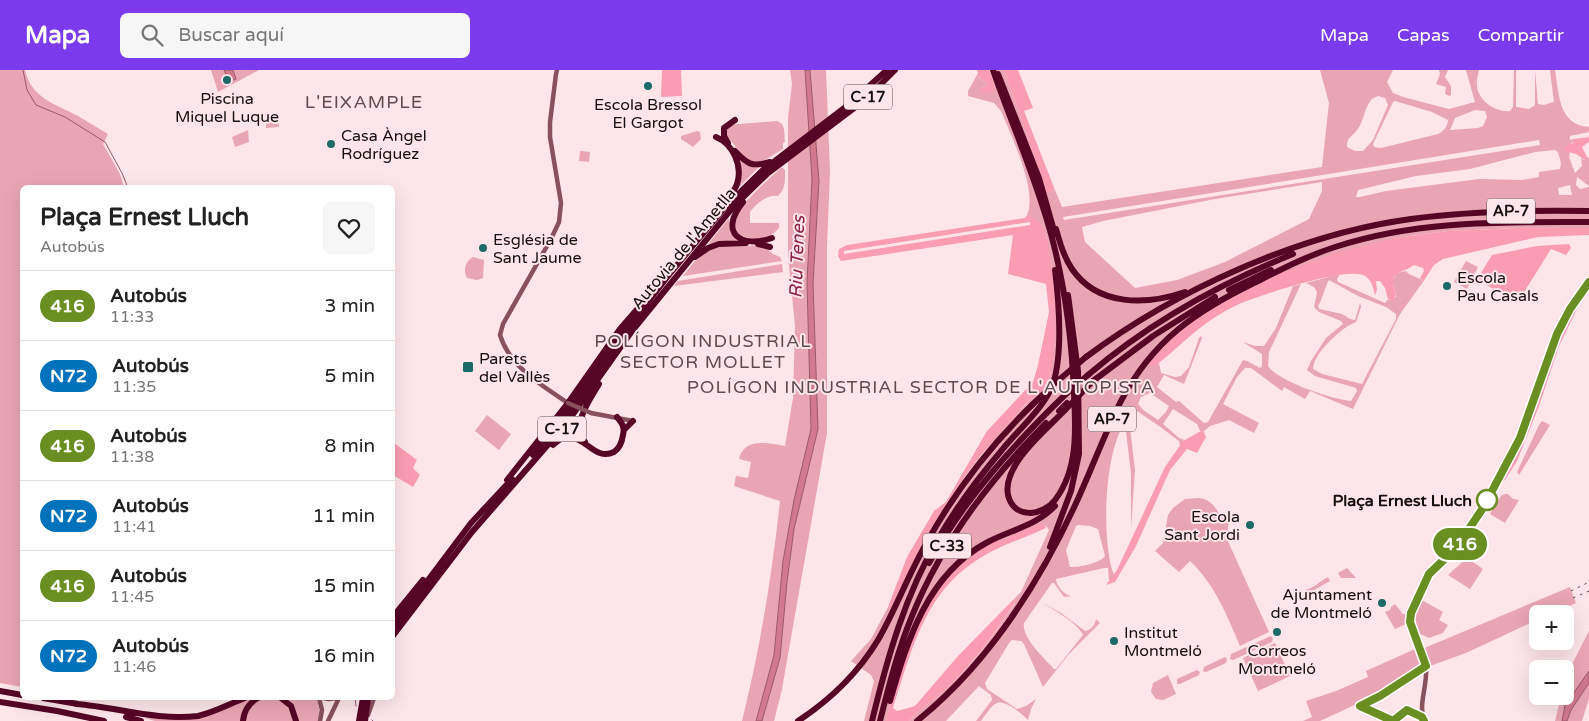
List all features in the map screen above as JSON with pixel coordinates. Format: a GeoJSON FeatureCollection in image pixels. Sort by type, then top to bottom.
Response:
{"type":"FeatureCollection","features":[{"type":"Feature","properties":{"kind":"highway","name":"Autovia de l'Ametlla"},"geometry":{"type":"LineString","coordinates":[[836,118],[887,70]]}},
{"type":"Feature","properties":{"kind":"highway","name":"Autovia de l'Ametlla"},"geometry":{"type":"LineString","coordinates":[[395,633],[444,566],[561,422],[619,339],[724,208],[748,183],[836,118],[866,99],[895,70]]}},
{"type":"Feature","properties":{"kind":"highway"},"geometry":{"type":"LineString","coordinates":[[992,70],[1046,217],[1060,274],[1070,342],[1075,413],[1071,467],[1066,481],[1050,506],[1032,514],[1022,512],[1009,499],[1010,477],[1025,451],[1065,410],[1093,381]]}},
{"type":"Feature","properties":{"kind":"highway"},"geometry":{"type":"LineString","coordinates":[[997,70],[1046,199],[1062,248],[1074,271],[1097,291],[1111,297],[1136,302],[1169,297],[1212,282]]}},
{"type":"Feature","properties":{"kind":"highway"},"geometry":{"type":"LineString","coordinates":[[728,144],[724,130],[726,125],[735,120]]}},
{"type":"Feature","properties":{"kind":"highway"},"geometry":{"type":"LineString","coordinates":[[724,208],[737,184],[738,164],[734,153],[718,134],[752,165],[775,163]]}},
{"type":"Feature","properties":{"kind":"highway","name":"Autovia de l'Ametlla"},"geometry":{"type":"LineString","coordinates":[[395,624],[471,523],[502,493],[566,424],[632,330],[733,207],[775,163]]}},
{"type":"Feature","properties":{"kind":"highway"},"geometry":{"type":"LineString","coordinates":[[760,180],[733,215],[732,229],[736,236],[742,240],[758,242],[772,238]]}},
{"type":"Feature","properties":{"kind":"highway"},"geometry":{"type":"LineString","coordinates":[[997,639],[1038,570],[1052,541],[1075,476],[1079,454],[1078,371],[1072,321],[1062,264],[1046,199]]}},
{"type":"Feature","properties":{"kind":"highway","name":"AP-7"},"geometry":{"type":"LineString","coordinates":[[798,721],[828,699],[861,665],[884,628],[939,521],[992,448],[1032,405],[1069,371],[1122,332],[1157,310],[1212,282],[1261,261],[1345,232],[1434,216],[1501,211],[1589,211]]}},
{"type":"Feature","properties":{"kind":"highway"},"geometry":{"type":"LineString","coordinates":[[902,618],[911,591],[921,570],[951,518],[1000,452],[1042,403],[1053,382],[1058,346],[1058,298],[1055,265],[1046,217]]}},
{"type":"Feature","properties":{"kind":"highway","name":"AP-7"},"geometry":{"type":"LineString","coordinates":[[917,721],[957,685],[997,639],[1018,608],[1047,560],[1077,501],[1122,399],[1146,363],[1179,327],[1204,309],[1296,261],[1355,242],[1423,228],[1477,223],[1589,222]]}},
{"type":"Feature","properties":{"kind":"highway","name":"C-33"},"geometry":{"type":"LineString","coordinates":[[872,721],[891,650],[902,618],[934,555],[964,507],[1015,445],[1067,393],[1130,341],[1188,305],[1246,274],[1316,245],[1389,223]]}},
{"type":"Feature","properties":{"kind":"highway"},"geometry":{"type":"LineString","coordinates":[[691,258],[708,248],[724,243],[759,244],[770,247]]}},
{"type":"Feature","properties":{"kind":"highway","name":"C-33"},"geometry":{"type":"LineString","coordinates":[[882,721],[890,680],[909,623],[930,577],[968,514],[1004,468],[1067,403],[1142,344],[1191,311],[1241,284],[1279,266],[1296,261]]}},
{"type":"Feature","properties":{"kind":"highway"},"geometry":{"type":"LineString","coordinates":[[502,493],[515,469],[568,403],[620,329],[672,271]]}},
{"type":"Feature","properties":{"kind":"highway"},"geometry":{"type":"LineString","coordinates":[[588,445],[580,434],[579,423],[613,358]]}},
{"type":"Feature","properties":{"kind":"highway"},"geometry":{"type":"LineString","coordinates":[[502,493],[524,477],[560,439],[565,437],[574,437],[600,453],[613,452],[621,444],[627,424],[617,418]]}},
{"type":"Feature","properties":{"kind":"highway"},"geometry":{"type":"LineString","coordinates":[[882,721],[912,634],[934,590],[953,567],[969,554],[996,538],[1037,521],[1056,505],[1070,480],[1079,440]]}},
{"type":"Feature","properties":{"kind":"highway"},"geometry":{"type":"LineString","coordinates":[[395,614],[471,523]]}},
{"type":"Feature","properties":{"kind":"highway"},"geometry":{"type":"LineString","coordinates":[[395,612],[402,606]]}},
{"type":"Feature","properties":{"kind":"highway"},"geometry":{"type":"LineString","coordinates":[[0,692],[20,694]]}},
{"type":"Feature","properties":{"kind":"highway"},"geometry":{"type":"LineString","coordinates":[[53,700],[105,710],[141,721]]}},
{"type":"Feature","properties":{"kind":"highway"},"geometry":{"type":"LineString","coordinates":[[224,707],[235,700]]}},
{"type":"Feature","properties":{"kind":"highway"},"geometry":{"type":"LineString","coordinates":[[120,714],[180,718],[199,715],[240,700]]}},
{"type":"Feature","properties":{"kind":"highway"},"geometry":{"type":"LineString","coordinates":[[243,721],[249,705],[255,700]]}},
{"type":"Feature","properties":{"kind":"highway"},"geometry":{"type":"LineString","coordinates":[[284,700],[291,706],[296,721]]}},
{"type":"Feature","properties":{"kind":"highway"},"geometry":{"type":"LineString","coordinates":[[358,721],[363,700]]}},
{"type":"Feature","properties":{"kind":"highway"},"geometry":{"type":"LineString","coordinates":[[367,719],[371,700]]}},
{"type":"Feature","properties":{"kind":"highway"},"geometry":{"type":"LineString","coordinates":[[0,702],[103,721]]}},
{"type":"Feature","properties":{"kind":"street"},"geometry":{"type":"LineString","coordinates":[[557,70],[553,92],[550,137],[561,203],[559,222],[552,239],[503,324],[500,331],[501,339],[524,372],[568,403],[591,413],[617,418]]}},
{"type":"Feature","properties":{"kind":"street"},"geometry":{"type":"LineString","coordinates":[[1429,574],[1456,548],[1483,508],[1520,438],[1557,334],[1570,309],[1589,282]]}},
{"type":"Feature","properties":{"kind":"street"},"geometry":{"type":"LineString","coordinates":[[1424,721],[1422,700],[1426,666]]}},
{"type":"Feature","properties":{"kind":"street"},"geometry":{"type":"LineString","coordinates":[[320,721],[321,700]]}},
{"type":"Feature","properties":{"kind":"street"},"geometry":{"type":"LineString","coordinates":[[328,721],[337,700]]}},
{"type":"Feature","properties":{"kind":"shaded area"},"geometry":{"type":"Polygon","coordinates":[[[0,70],[25,70],[33,88],[45,99],[108,134],[103,144],[120,174],[123,185],[20,185],[20,687],[0,683],[0,70]]]}},
{"type":"Feature","properties":{"kind":"shaded area","name":"Piscina Miquel Luque"},"geometry":{"type":"Polygon","coordinates":[[[211,70],[259,70],[218,92],[211,70]]]}},
{"type":"Feature","properties":{"kind":"shaded area"},"geometry":{"type":"Polygon","coordinates":[[[224,70],[233,70],[236,79],[229,82],[224,70]]]}},
{"type":"Feature","properties":{"kind":"shaded area"},"geometry":{"type":"Polygon","coordinates":[[[662,70],[681,70],[682,96],[661,97],[662,70]]]}},
{"type":"Feature","properties":{"kind":"shaded area"},"geometry":{"type":"Polygon","coordinates":[[[790,70],[805,70],[812,179],[807,283],[811,429],[794,500],[783,561],[774,655],[756,721],[742,721],[765,612],[780,501],[734,486],[736,476],[748,478],[751,462],[739,459],[746,447],[758,443],[785,446],[793,398],[795,326],[788,255],[788,118],[792,84],[790,70]]]}},
{"type":"Feature","properties":{"kind":"shaded area"},"geometry":{"type":"Polygon","coordinates":[[[805,70],[810,70],[819,181],[813,283],[818,429],[794,529],[780,658],[762,721],[756,721],[774,655],[783,561],[794,500],[811,429],[807,283],[812,179],[805,70]]]}},
{"type":"Feature","properties":{"kind":"shaded area"},"geometry":{"type":"Polygon","coordinates":[[[810,70],[826,70],[830,171],[827,247],[827,433],[782,689],[774,721],[762,721],[780,658],[794,529],[818,429],[813,283],[819,181],[810,70]]]}},
{"type":"Feature","properties":{"kind":"shaded area"},"geometry":{"type":"Polygon","coordinates":[[[977,70],[989,70],[995,87],[993,92],[985,93],[979,91],[987,84],[977,75],[977,70]]]}},
{"type":"Feature","properties":{"kind":"shaded area"},"geometry":{"type":"Polygon","coordinates":[[[989,70],[1004,70],[1047,192],[1055,190],[1062,207],[1322,167],[1329,103],[1320,70],[1393,70],[1387,82],[1393,93],[1449,109],[1475,102],[1466,70],[1479,70],[1477,78],[1478,91],[1484,101],[1494,108],[1510,111],[1513,107],[1514,70],[1516,70],[1516,107],[1529,109],[1535,105],[1535,70],[1538,104],[1544,105],[1554,102],[1550,70],[1555,70],[1559,98],[1566,114],[1579,125],[1589,127],[1589,132],[1570,136],[1570,140],[1574,139],[1574,141],[1564,149],[1570,153],[1569,157],[1575,173],[1582,166],[1581,158],[1584,160],[1587,157],[1589,158],[1589,186],[1577,177],[1576,185],[1580,189],[1589,187],[1589,228],[1518,228],[1448,231],[1396,238],[1207,311],[1155,366],[1159,363],[1161,373],[1175,377],[1181,376],[1189,367],[1201,336],[1202,338],[1184,384],[1164,375],[1157,387],[1176,402],[1179,401],[1204,423],[1208,422],[1243,360],[1260,368],[1262,366],[1262,354],[1243,342],[1255,346],[1264,346],[1276,328],[1293,286],[1301,284],[1269,352],[1268,366],[1282,378],[1306,389],[1351,401],[1357,391],[1356,388],[1315,376],[1307,370],[1326,338],[1343,324],[1341,321],[1319,312],[1314,307],[1317,292],[1314,287],[1306,283],[1340,274],[1337,279],[1338,282],[1385,303],[1388,299],[1396,297],[1392,281],[1397,273],[1406,271],[1423,282],[1400,314],[1353,409],[1310,391],[1305,399],[1284,387],[1282,391],[1251,368],[1245,368],[1237,377],[1223,404],[1259,423],[1254,433],[1229,420],[1200,431],[1197,424],[1173,409],[1163,424],[1184,440],[1180,446],[1179,441],[1159,426],[1137,411],[1131,410],[1129,419],[1135,470],[1131,528],[1131,474],[1125,423],[1118,437],[1109,475],[1106,520],[1107,541],[1114,575],[1109,581],[1108,568],[1104,568],[1056,579],[1061,589],[1071,596],[1064,597],[1054,583],[1052,583],[1024,623],[1024,629],[1034,648],[1056,669],[1083,635],[1071,621],[1043,603],[1061,613],[1085,631],[1095,624],[1096,619],[1100,623],[1068,655],[1043,687],[1024,644],[1021,641],[1012,640],[985,683],[987,689],[1017,709],[1026,706],[1036,699],[1028,720],[1014,708],[997,703],[981,721],[976,721],[992,700],[991,695],[979,686],[946,721],[909,721],[959,676],[1000,625],[1015,603],[1014,599],[1021,592],[1049,530],[1045,525],[988,544],[950,573],[918,623],[886,721],[864,721],[874,681],[871,675],[851,661],[871,639],[888,607],[891,606],[910,563],[948,501],[994,439],[1032,398],[1042,393],[1050,376],[1055,319],[1054,282],[1046,235],[1038,221],[1027,215],[1029,192],[1026,178],[1017,148],[1001,111],[994,103],[968,96],[968,91],[977,75],[987,84],[980,89],[986,93],[995,87],[989,70]],[[1378,96],[1369,103],[1359,127],[1348,141],[1347,147],[1355,151],[1363,151],[1373,140],[1388,105],[1385,98],[1378,96]],[[1395,101],[1373,144],[1374,147],[1381,148],[1438,134],[1445,128],[1448,120],[1432,112],[1395,101]],[[1475,110],[1455,118],[1450,130],[1483,126],[1487,117],[1485,111],[1475,110]],[[1539,140],[1063,217],[1064,220],[1540,145],[1539,140]],[[1555,150],[1535,152],[1470,169],[1416,176],[1358,190],[1356,197],[1386,191],[1479,179],[1522,180],[1539,177],[1539,172],[1560,169],[1561,163],[1558,152],[1555,150]],[[1322,182],[1215,199],[1103,221],[1082,227],[1085,242],[1135,288],[1177,280],[1225,262],[1309,219],[1322,191],[1322,182]],[[1570,185],[1558,188],[1559,195],[1572,195],[1570,185]],[[1329,280],[1318,306],[1319,309],[1342,314],[1355,320],[1360,303],[1361,307],[1356,322],[1346,327],[1325,346],[1317,357],[1313,369],[1322,374],[1362,384],[1396,319],[1396,314],[1386,307],[1358,296],[1329,280]],[[1150,393],[1141,397],[1138,404],[1143,410],[1158,420],[1169,406],[1150,393]],[[1076,526],[1066,550],[1070,567],[1094,563],[1105,556],[1098,529],[1090,526],[1076,526]]]}},
{"type":"Feature","properties":{"kind":"shaded area"},"geometry":{"type":"Polygon","coordinates":[[[1004,70],[1018,70],[1033,108],[1024,111],[1055,190],[1047,193],[1004,70]]]}},
{"type":"Feature","properties":{"kind":"shaded area"},"geometry":{"type":"Polygon","coordinates":[[[1439,70],[1448,70],[1445,77],[1451,86],[1451,95],[1449,96],[1445,94],[1446,87],[1436,84],[1440,74],[1439,70]]]}},
{"type":"Feature","properties":{"kind":"shaded area"},"geometry":{"type":"Polygon","coordinates":[[[278,119],[279,127],[266,128],[266,120],[278,119]]]}},
{"type":"Feature","properties":{"kind":"shaded area"},"geometry":{"type":"Polygon","coordinates":[[[777,121],[782,124],[784,129],[785,142],[783,143],[783,149],[760,163],[747,160],[726,135],[728,125],[777,121]]]}},
{"type":"Feature","properties":{"kind":"shaded area"},"geometry":{"type":"Polygon","coordinates":[[[248,130],[249,142],[235,147],[232,137],[248,130]]]}},
{"type":"Feature","properties":{"kind":"shaded area"},"geometry":{"type":"Polygon","coordinates":[[[697,131],[700,132],[701,139],[693,147],[681,139],[681,136],[697,131]]]}},
{"type":"Feature","properties":{"kind":"shaded area"},"geometry":{"type":"Polygon","coordinates":[[[1589,137],[1589,142],[1582,147],[1587,157],[1585,160],[1576,154],[1564,151],[1565,146],[1573,143],[1574,139],[1589,137]]]}},
{"type":"Feature","properties":{"kind":"shaded area"},"geometry":{"type":"Polygon","coordinates":[[[580,151],[590,152],[589,162],[579,161],[580,151]]]}},
{"type":"Feature","properties":{"kind":"shaded area"},"geometry":{"type":"Polygon","coordinates":[[[738,157],[760,166],[738,188],[738,157]]]}},
{"type":"Feature","properties":{"kind":"shaded area"},"geometry":{"type":"Polygon","coordinates":[[[782,167],[785,170],[785,181],[781,193],[778,196],[762,200],[750,212],[750,223],[779,223],[779,228],[770,236],[760,239],[737,234],[734,218],[750,197],[782,167]]]}},
{"type":"Feature","properties":{"kind":"shaded area"},"geometry":{"type":"Polygon","coordinates":[[[1027,215],[1032,217],[1044,230],[1052,272],[1056,323],[1053,358],[1046,390],[1027,403],[974,465],[928,533],[891,607],[888,607],[907,557],[934,511],[946,502],[987,431],[1033,382],[1049,312],[1046,284],[1008,274],[1013,235],[841,261],[838,256],[839,249],[847,245],[1025,218],[1027,215]],[[1030,222],[844,251],[844,254],[1030,225],[1030,222]]]}},
{"type":"Feature","properties":{"kind":"shaded area"},"geometry":{"type":"Polygon","coordinates":[[[729,218],[730,232],[741,242],[708,244],[729,218]]]}},
{"type":"Feature","properties":{"kind":"shaded area"},"geometry":{"type":"Polygon","coordinates":[[[1518,228],[1589,228],[1589,235],[1538,237],[1443,259],[1434,265],[1423,282],[1420,278],[1424,271],[1423,268],[1414,265],[1394,277],[1396,293],[1394,301],[1388,299],[1385,288],[1380,281],[1376,281],[1377,290],[1375,295],[1369,280],[1365,276],[1357,274],[1344,274],[1294,285],[1250,300],[1226,311],[1201,327],[1155,366],[1149,366],[1166,343],[1207,311],[1279,274],[1336,253],[1396,238],[1448,231],[1518,228]]]}},
{"type":"Feature","properties":{"kind":"shaded area"},"geometry":{"type":"Polygon","coordinates":[[[1569,244],[1571,248],[1566,255],[1551,249],[1518,302],[1475,279],[1478,278],[1492,255],[1537,246],[1569,244]]]}},
{"type":"Feature","properties":{"kind":"shaded area"},"geometry":{"type":"Polygon","coordinates":[[[728,245],[764,246],[780,257],[782,261],[683,276],[694,262],[709,250],[728,245]]]}},
{"type":"Feature","properties":{"kind":"shaded area"},"geometry":{"type":"Polygon","coordinates":[[[473,257],[484,260],[483,278],[477,280],[467,278],[465,272],[467,264],[473,257]]]}},
{"type":"Feature","properties":{"kind":"shaded area"},"geometry":{"type":"Polygon","coordinates":[[[1466,261],[1478,267],[1467,289],[1454,282],[1466,261]]]}},
{"type":"Feature","properties":{"kind":"shaded area"},"geometry":{"type":"Polygon","coordinates":[[[782,264],[783,272],[674,286],[678,281],[782,264]]]}},
{"type":"Feature","properties":{"kind":"shaded area"},"geometry":{"type":"Polygon","coordinates":[[[1589,283],[1589,291],[1580,303],[1559,346],[1539,406],[1517,461],[1505,480],[1496,487],[1520,442],[1561,331],[1589,283]]]}},
{"type":"Feature","properties":{"kind":"shaded area"},"geometry":{"type":"Polygon","coordinates":[[[487,415],[511,434],[499,450],[475,431],[487,415]]]}},
{"type":"Feature","properties":{"kind":"shaded area"},"geometry":{"type":"Polygon","coordinates":[[[1542,421],[1550,425],[1519,475],[1517,472],[1542,421]]]}},
{"type":"Feature","properties":{"kind":"shaded area"},"geometry":{"type":"Polygon","coordinates":[[[1203,430],[1206,437],[1197,453],[1187,449],[1170,470],[1136,546],[1115,582],[1106,585],[1117,570],[1165,467],[1183,441],[1203,430]]]}},
{"type":"Feature","properties":{"kind":"shaded area"},"geometry":{"type":"Polygon","coordinates":[[[395,444],[417,460],[413,468],[420,475],[413,487],[395,476],[395,444]]]}},
{"type":"Feature","properties":{"kind":"shaded area","name":"Plaça Ernest Lluch"},"geometry":{"type":"Polygon","coordinates":[[[1505,494],[1519,500],[1505,523],[1490,514],[1501,496],[1505,494]]]}},
{"type":"Feature","properties":{"kind":"shaded area"},"geometry":{"type":"Polygon","coordinates":[[[1199,498],[1212,504],[1220,516],[1230,518],[1226,537],[1269,632],[1240,646],[1220,601],[1199,570],[1190,561],[1179,572],[1155,551],[1163,543],[1168,515],[1173,508],[1185,499],[1199,498]]]}},
{"type":"Feature","properties":{"kind":"shaded area"},"geometry":{"type":"Polygon","coordinates":[[[1044,524],[1046,528],[987,554],[966,568],[949,584],[935,602],[915,641],[893,708],[897,711],[915,706],[958,656],[1014,599],[1015,602],[977,656],[945,690],[909,721],[886,721],[909,646],[932,597],[948,576],[966,558],[987,544],[1044,524]]]}},
{"type":"Feature","properties":{"kind":"shaded area"},"geometry":{"type":"Polygon","coordinates":[[[1467,558],[1483,569],[1470,589],[1448,575],[1467,558]]]}},
{"type":"Feature","properties":{"kind":"shaded area"},"geometry":{"type":"Polygon","coordinates":[[[1347,568],[1356,578],[1341,578],[1338,573],[1347,568]]]}},
{"type":"Feature","properties":{"kind":"shaded area"},"geometry":{"type":"Polygon","coordinates":[[[1328,577],[1330,581],[1307,594],[1305,590],[1328,577]]]}},
{"type":"Feature","properties":{"kind":"shaded area"},"geometry":{"type":"Polygon","coordinates":[[[1570,587],[1576,603],[1572,605],[1529,605],[1529,624],[1466,653],[1430,666],[1422,649],[1570,587]]]}},
{"type":"Feature","properties":{"kind":"shaded area"},"geometry":{"type":"Polygon","coordinates":[[[1420,599],[1443,612],[1439,620],[1448,625],[1443,633],[1429,638],[1418,633],[1414,614],[1420,599]]]}},
{"type":"Feature","properties":{"kind":"shaded area"},"geometry":{"type":"Polygon","coordinates":[[[1395,604],[1403,614],[1407,614],[1408,623],[1395,629],[1385,612],[1390,610],[1395,604]]]}},
{"type":"Feature","properties":{"kind":"shaded area"},"geometry":{"type":"Polygon","coordinates":[[[1589,631],[1589,671],[1574,692],[1574,660],[1589,631]]]}},
{"type":"Feature","properties":{"kind":"shaded area"},"geometry":{"type":"Polygon","coordinates":[[[1271,636],[1272,642],[1233,660],[1230,659],[1231,654],[1271,636]]]}},
{"type":"Feature","properties":{"kind":"shaded area"},"geometry":{"type":"Polygon","coordinates":[[[1275,643],[1290,676],[1258,691],[1243,658],[1275,643]]]}},
{"type":"Feature","properties":{"kind":"shaded area"},"geometry":{"type":"Polygon","coordinates":[[[1415,649],[1421,664],[1378,694],[1320,721],[1303,721],[1312,717],[1306,701],[1336,691],[1368,677],[1366,671],[1415,649]]]}},
{"type":"Feature","properties":{"kind":"shaded area"},"geometry":{"type":"Polygon","coordinates":[[[1225,657],[1227,659],[1226,663],[1206,672],[1203,671],[1204,667],[1225,657]]]}},
{"type":"Feature","properties":{"kind":"shaded area"},"geometry":{"type":"Polygon","coordinates":[[[1197,670],[1200,672],[1199,675],[1177,684],[1177,679],[1197,670]]]}},
{"type":"Feature","properties":{"kind":"shaded area"},"geometry":{"type":"Polygon","coordinates":[[[1589,671],[1589,683],[1571,710],[1567,721],[1562,721],[1565,705],[1574,705],[1574,692],[1589,671]]]}},
{"type":"Feature","properties":{"kind":"shaded area"},"geometry":{"type":"Polygon","coordinates":[[[1168,675],[1176,694],[1163,700],[1156,699],[1151,692],[1153,683],[1168,675]]]}},
{"type":"Feature","properties":{"kind":"shaded area"},"geometry":{"type":"Polygon","coordinates":[[[1589,683],[1589,699],[1582,721],[1567,721],[1571,710],[1589,683]]]}},
{"type":"Feature","properties":{"kind":"shaded area"},"geometry":{"type":"Polygon","coordinates":[[[243,700],[253,700],[241,721],[155,721],[144,718],[174,720],[192,718],[243,700]]]}},
{"type":"Feature","properties":{"kind":"shaded area"},"geometry":{"type":"Polygon","coordinates":[[[280,700],[284,702],[293,721],[245,721],[251,706],[257,701],[280,700]]]}},
{"type":"Feature","properties":{"kind":"shaded area"},"geometry":{"type":"Polygon","coordinates":[[[285,700],[317,700],[320,714],[319,721],[298,721],[285,700]]]}},
{"type":"Feature","properties":{"kind":"shaded area"},"geometry":{"type":"Polygon","coordinates":[[[1559,705],[1565,705],[1562,721],[1555,721],[1559,705]]]}},
{"type":"Feature","properties":{"kind":"waterway"},"geometry":{"type":"LineString","coordinates":[[23,70],[27,90],[36,105],[65,117],[105,142],[127,185]]}},
{"type":"Feature","properties":{"kind":"waterway"},"geometry":{"type":"LineString","coordinates":[[355,700],[356,706]]}},
{"type":"Feature","properties":{"kind":"railway"},"geometry":{"type":"LineString","coordinates":[[1571,591],[1589,582]]}},
{"type":"Feature","properties":{"kind":"railway"},"geometry":{"type":"LineString","coordinates":[[1573,598],[1589,591]]}},
{"type":"Feature","properties":{"kind":"bus line","name":"416"},"geometry":{"type":"LineString","coordinates":[[1424,721],[1422,717],[1407,710],[1393,721],[1360,706],[1374,700],[1426,666],[1410,622],[1411,613],[1429,574],[1462,541],[1483,508],[1520,438],[1563,321],[1589,282]]}},
{"type":"Feature","properties":{"kind":"place","name":"Piscina Miquel Luque"},"geometry":{"type":"Point","coordinates":[227,80]}},
{"type":"Feature","properties":{"kind":"place","name":"Escola Bressol El Gargot"},"geometry":{"type":"Point","coordinates":[648,86]}},
{"type":"Feature","properties":{"kind":"place","name":"Casa Àngel Rodríguez"},"geometry":{"type":"Point","coordinates":[331,144]}},
{"type":"Feature","properties":{"kind":"place","name":"Església de Sant Jaume"},"geometry":{"type":"Point","coordinates":[483,248]}},
{"type":"Feature","properties":{"kind":"place","name":"Escola Pau Casals"},"geometry":{"type":"Point","coordinates":[1447,286]}},
{"type":"Feature","properties":{"kind":"place","name":"Parets del Vallès"},"geometry":{"type":"Point","coordinates":[468,367]}},
{"type":"Feature","properties":{"kind":"place","name":"Plaça Ernest Lluch"},"geometry":{"type":"Point","coordinates":[1487,500]}},
{"type":"Feature","properties":{"kind":"place","name":"Escola Sant Jordi"},"geometry":{"type":"Point","coordinates":[1250,525]}},
{"type":"Feature","properties":{"kind":"place","name":"Ajuntament de Montmeló"},"geometry":{"type":"Point","coordinates":[1382,603]}},
{"type":"Feature","properties":{"kind":"place","name":"Correos Montmeló"},"geometry":{"type":"Point","coordinates":[1277,632]}},
{"type":"Feature","properties":{"kind":"place","name":"Institut Montmeló"},"geometry":{"type":"Point","coordinates":[1114,641]}},
{"type":"Feature","properties":{"kind":"district","name":"L'EIXAMPLE"},"geometry":{"type":"Point","coordinates":[364,102]}},
{"type":"Feature","properties":{"kind":"district","name":"POLÍGON INDUSTRIAL SECTOR MOLLET"},"geometry":{"type":"Point","coordinates":[703,351]}},
{"type":"Feature","properties":{"kind":"district","name":"POLÍGON INDUSTRIAL SECTOR DE L'AUTOPISTA"},"geometry":{"type":"Point","coordinates":[921,387]}},
{"type":"Feature","properties":{"kind":"water label","name":"Riu Tenes"},"geometry":{"type":"Point","coordinates":[797,257]}}]}
